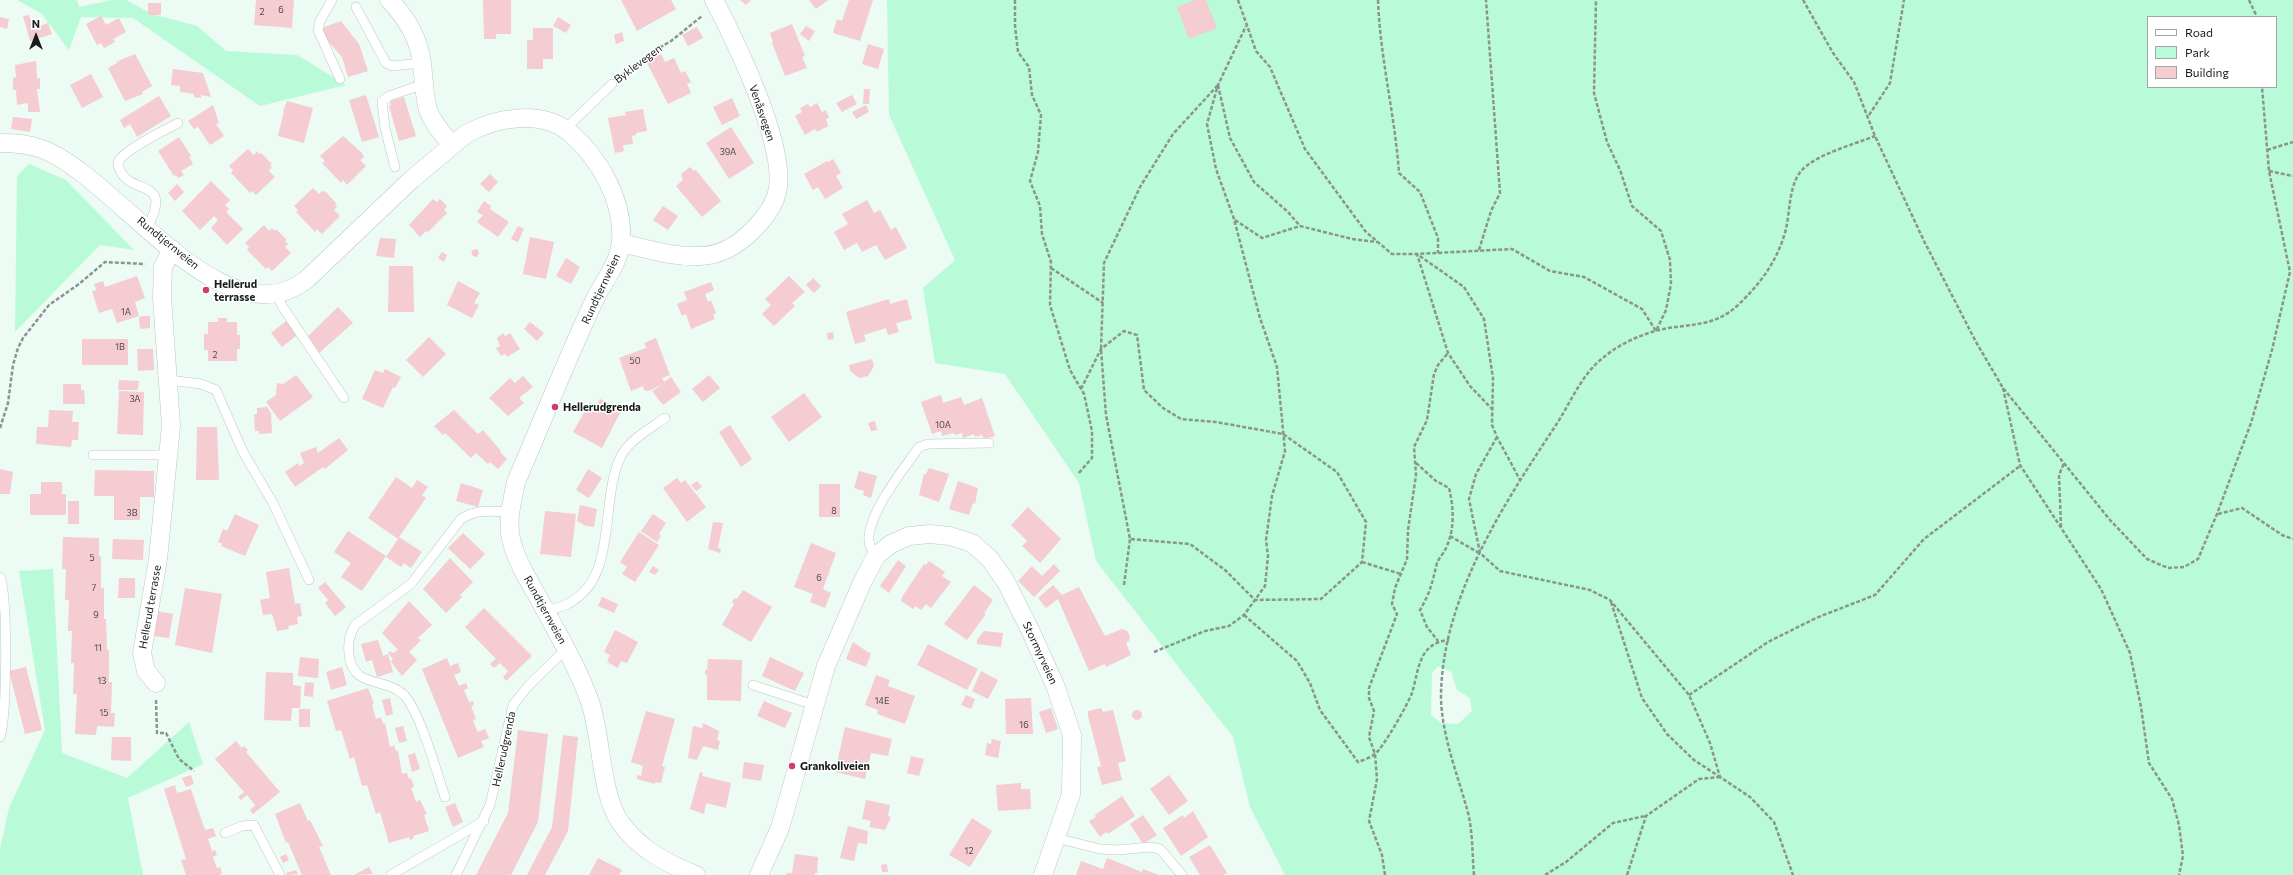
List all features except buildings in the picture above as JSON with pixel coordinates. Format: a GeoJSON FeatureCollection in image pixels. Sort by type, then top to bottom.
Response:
{"type":"FeatureCollection","features":[{"type":"Feature","properties":{"kind":"street"},"geometry":{"type":"LineString","coordinates":[[390,0],[398,8],[418,45],[422,63],[428,110],[438,129],[452,145]]}},
{"type":"Feature","properties":{"kind":"street","name":"Venåsvegen"},"geometry":{"type":"LineString","coordinates":[[621,243],[668,254],[699,256],[715,254],[746,237],[760,223],[773,203],[777,192],[778,170],[768,124],[715,3]]}},
{"type":"Feature","properties":{"kind":"street","name":"Rundtjernveien"},"geometry":{"type":"LineString","coordinates":[[0,143],[39,148],[66,162],[83,173],[188,262],[228,286],[249,294],[277,294],[298,286],[320,261],[411,180],[452,145],[475,129],[505,119],[537,119],[565,129],[579,141],[593,157],[607,180],[621,228],[621,243],[613,268],[595,300],[519,476],[510,512],[511,538],[517,560],[566,649],[590,702],[597,727],[605,777],[619,821],[635,840],[654,855],[696,875]]}},
{"type":"Feature","properties":{"kind":"street","name":"Hellerud terrasse"},"geometry":{"type":"LineString","coordinates":[[156,683],[146,671],[142,646],[158,558],[168,455],[170,426],[162,297],[163,267],[172,249]]}},
{"type":"Feature","properties":{"kind":"street","name":"Stormyrveien"},"geometry":{"type":"LineString","coordinates":[[876,556],[891,544],[909,536],[930,534],[950,536],[972,543],[990,559],[1006,582],[1055,686],[1072,735],[1071,794],[1043,875]]}},
{"type":"Feature","properties":{"kind":"street"},"geometry":{"type":"LineString","coordinates":[[759,875],[780,828],[826,666],[850,608],[876,556]]}},
{"type":"Feature","properties":{"kind":"lane"},"geometry":{"type":"LineString","coordinates":[[332,0],[320,21],[318,30],[340,79]]}},
{"type":"Feature","properties":{"kind":"lane"},"geometry":{"type":"LineString","coordinates":[[356,7],[386,63],[392,66],[422,63]]}},
{"type":"Feature","properties":{"kind":"lane"},"geometry":{"type":"LineString","coordinates":[[394,167],[385,128],[382,101],[389,96],[424,84]]}},
{"type":"Feature","properties":{"kind":"lane","name":"Byklevegen"},"geometry":{"type":"LineString","coordinates":[[565,129],[612,84]]}},
{"type":"Feature","properties":{"kind":"lane"},"geometry":{"type":"LineString","coordinates":[[147,228],[155,213],[156,206],[153,195],[150,191],[130,181],[119,169],[119,159],[131,150],[178,123]]}},
{"type":"Feature","properties":{"kind":"lane"},"geometry":{"type":"LineString","coordinates":[[277,294],[282,306],[344,398]]}},
{"type":"Feature","properties":{"kind":"lane"},"geometry":{"type":"LineString","coordinates":[[168,380],[201,384],[216,390],[243,452],[273,503],[309,580]]}},
{"type":"Feature","properties":{"kind":"lane"},"geometry":{"type":"LineString","coordinates":[[545,611],[568,604],[582,594],[593,582],[603,547],[611,494],[620,458],[632,442],[665,418]]}},
{"type":"Feature","properties":{"kind":"lane"},"geometry":{"type":"LineString","coordinates":[[876,556],[870,546],[871,526],[881,505],[919,447],[928,444],[989,443]]}},
{"type":"Feature","properties":{"kind":"lane"},"geometry":{"type":"LineString","coordinates":[[93,455],[168,455]]}},
{"type":"Feature","properties":{"kind":"lane"},"geometry":{"type":"LineString","coordinates":[[445,797],[434,761],[416,717],[404,695],[387,686],[363,678],[353,668],[349,658],[349,635],[355,625],[411,584],[460,519],[470,513],[478,511],[510,512]]}},
{"type":"Feature","properties":{"kind":"lane"},"geometry":{"type":"LineString","coordinates":[[0,577],[4,620],[4,688],[3,718],[0,737]]}},
{"type":"Feature","properties":{"kind":"lane","name":"Hellerudgrenda"},"geometry":{"type":"LineString","coordinates":[[456,875],[484,821],[497,783],[513,705],[529,685],[566,649]]}},
{"type":"Feature","properties":{"kind":"lane"},"geometry":{"type":"LineString","coordinates":[[753,685],[814,705]]}},
{"type":"Feature","properties":{"kind":"lane"},"geometry":{"type":"LineString","coordinates":[[391,875],[484,821]]}},
{"type":"Feature","properties":{"kind":"lane"},"geometry":{"type":"LineString","coordinates":[[224,833],[242,826],[254,825],[280,875]]}},
{"type":"Feature","properties":{"kind":"lane"},"geometry":{"type":"LineString","coordinates":[[1056,838],[1100,849],[1118,850],[1150,847],[1160,849],[1182,875]]}},
{"type":"Feature","properties":{"kind":"path"},"geometry":{"type":"LineString","coordinates":[[1015,0],[1015,26],[1018,52],[1029,67],[1032,95],[1041,116],[1038,152],[1030,181],[1040,206],[1042,234],[1051,262],[1050,305],[1070,370],[1084,394],[1092,431],[1092,458],[1078,474]]}},
{"type":"Feature","properties":{"kind":"path"},"geometry":{"type":"LineString","coordinates":[[1238,0],[1256,51],[1270,67],[1305,149],[1366,232],[1392,254],[1512,249],[1550,271],[1584,277],[1642,309],[1656,331]]}},
{"type":"Feature","properties":{"kind":"path"},"geometry":{"type":"LineString","coordinates":[[1378,0],[1385,76],[1391,108],[1399,173],[1420,192],[1438,238],[1438,253]]}},
{"type":"Feature","properties":{"kind":"path"},"geometry":{"type":"LineString","coordinates":[[1479,250],[1491,211],[1500,193],[1486,0]]}},
{"type":"Feature","properties":{"kind":"path"},"geometry":{"type":"LineString","coordinates":[[1596,0],[1594,93],[1607,142],[1620,170],[1632,206],[1661,231],[1670,260],[1671,284],[1668,304],[1656,331]]}},
{"type":"Feature","properties":{"kind":"path"},"geometry":{"type":"LineString","coordinates":[[1803,0],[1833,53],[1854,82],[1876,136],[1924,242],[1976,342],[2003,388],[2110,520],[2147,558],[2168,568],[2184,567],[2198,559],[2217,514],[2253,415],[2272,350],[2290,272],[2269,171],[2262,88]]}},
{"type":"Feature","properties":{"kind":"path"},"geometry":{"type":"LineString","coordinates":[[1868,115],[1890,83],[1904,0]]}},
{"type":"Feature","properties":{"kind":"path"},"geometry":{"type":"LineString","coordinates":[[2249,0],[2257,16]]}},
{"type":"Feature","properties":{"kind":"path","name":"Byklevegen"},"geometry":{"type":"LineString","coordinates":[[612,84],[652,52],[671,41],[715,3]]}},
{"type":"Feature","properties":{"kind":"path"},"geometry":{"type":"LineString","coordinates":[[1154,652],[1205,631],[1229,626],[1244,615],[1265,586],[1268,556],[1266,540],[1272,496],[1285,451],[1277,367],[1260,318],[1234,219],[1216,169],[1207,124],[1218,85],[1246,26]]}},
{"type":"Feature","properties":{"kind":"path"},"geometry":{"type":"LineString","coordinates":[[1218,85],[1230,138],[1254,182],[1288,212],[1300,226]]}},
{"type":"Feature","properties":{"kind":"path"},"geometry":{"type":"LineString","coordinates":[[1124,585],[1130,539],[1106,415],[1102,349],[1104,263],[1140,187],[1173,134],[1218,85]]}},
{"type":"Feature","properties":{"kind":"path"},"geometry":{"type":"LineString","coordinates":[[1474,875],[1468,811],[1457,780],[1444,725],[1441,698],[1449,640],[1465,582],[1480,553],[1520,480],[1587,373],[1605,356],[1630,341],[1656,331],[1714,322],[1736,307],[1756,287],[1774,262],[1785,231],[1794,186],[1802,170],[1826,156],[1876,136]]}},
{"type":"Feature","properties":{"kind":"path"},"geometry":{"type":"LineString","coordinates":[[2267,150],[2293,142]]}},
{"type":"Feature","properties":{"kind":"path"},"geometry":{"type":"LineString","coordinates":[[2269,171],[2293,176]]}},
{"type":"Feature","properties":{"kind":"path"},"geometry":{"type":"LineString","coordinates":[[1234,219],[1262,238],[1300,226],[1352,239],[1378,242]]}},
{"type":"Feature","properties":{"kind":"path"},"geometry":{"type":"LineString","coordinates":[[1417,254],[1448,353],[1470,386],[1493,410]]}},
{"type":"Feature","properties":{"kind":"path"},"geometry":{"type":"LineString","coordinates":[[1417,254],[1464,287],[1484,319],[1494,378],[1492,425],[1496,437],[1520,480]]}},
{"type":"Feature","properties":{"kind":"path"},"geometry":{"type":"LineString","coordinates":[[0,428],[8,404],[10,375],[18,348],[49,305],[79,284],[94,269],[108,260],[163,267]]}},
{"type":"Feature","properties":{"kind":"path"},"geometry":{"type":"LineString","coordinates":[[1051,268],[1103,304]]}},
{"type":"Feature","properties":{"kind":"path"},"geometry":{"type":"LineString","coordinates":[[1081,389],[1102,349],[1124,331],[1136,336],[1144,390],[1163,408],[1181,419],[1216,422],[1283,434],[1336,472],[1366,522],[1362,562],[1321,599],[1255,600],[1225,570],[1190,544],[1130,539]]}},
{"type":"Feature","properties":{"kind":"path"},"geometry":{"type":"LineString","coordinates":[[1385,875],[1382,855],[1369,821],[1370,803],[1377,780],[1375,754],[1369,737],[1374,712],[1369,688],[1397,614],[1392,604],[1395,588],[1407,558],[1408,530],[1415,490],[1414,447],[1427,420],[1434,374],[1438,365],[1448,353]]}},
{"type":"Feature","properties":{"kind":"path"},"geometry":{"type":"LineString","coordinates":[[2003,388],[2020,465],[2101,589],[2130,653],[2141,707],[2149,762],[2172,798],[2179,825],[2183,856],[2179,875]]}},
{"type":"Feature","properties":{"kind":"path"},"geometry":{"type":"LineString","coordinates":[[1480,553],[1469,499],[1476,474],[1496,437]]}},
{"type":"Feature","properties":{"kind":"path"},"geometry":{"type":"LineString","coordinates":[[1415,462],[1436,481],[1450,488],[1453,514],[1450,536],[1445,550],[1438,561],[1435,580],[1420,610],[1428,627],[1438,641]]}},
{"type":"Feature","properties":{"kind":"path"},"geometry":{"type":"LineString","coordinates":[[2061,527],[2058,474],[2064,463]]}},
{"type":"Feature","properties":{"kind":"path"},"geometry":{"type":"LineString","coordinates":[[1689,695],[1768,642],[1816,618],[1875,595],[1924,539],[2020,465]]}},
{"type":"Feature","properties":{"kind":"path"},"geometry":{"type":"LineString","coordinates":[[2217,514],[2242,508],[2282,535],[2293,538]]}},
{"type":"Feature","properties":{"kind":"path"},"geometry":{"type":"LineString","coordinates":[[1450,536],[1480,553],[1500,571],[1590,590],[1610,600],[1689,695],[1710,744],[1720,777]]}},
{"type":"Feature","properties":{"kind":"path"},"geometry":{"type":"LineString","coordinates":[[1362,562],[1401,574]]}},
{"type":"Feature","properties":{"kind":"path"},"geometry":{"type":"LineString","coordinates":[[1610,600],[1642,698],[1667,734],[1694,760],[1750,797],[1774,822],[1793,875]]}},
{"type":"Feature","properties":{"kind":"path"},"geometry":{"type":"LineString","coordinates":[[1244,615],[1297,661],[1310,683],[1320,710],[1358,762],[1375,754],[1388,736],[1412,694],[1418,664],[1429,647],[1438,641],[1449,640]]}},
{"type":"Feature","properties":{"kind":"path"},"geometry":{"type":"LineString","coordinates":[[157,713],[158,733],[166,733],[179,759],[194,771]]}},
{"type":"Feature","properties":{"kind":"path"},"geometry":{"type":"LineString","coordinates":[[1545,875],[1566,862],[1613,823],[1646,816],[1699,779],[1720,777]]}},
{"type":"Feature","properties":{"kind":"path"},"geometry":{"type":"LineString","coordinates":[[1627,875],[1646,816]]}},
{"type":"Feature","properties":{"kind":"green space"},"geometry":{"type":"Polygon","coordinates":[[[17,0],[77,0],[79,7],[112,0],[126,0],[152,14],[197,26],[226,51],[297,55],[346,85],[260,106],[133,18],[81,17],[69,50],[41,13],[17,0]]]}},
{"type":"Feature","properties":{"kind":"green space"},"geometry":{"type":"Polygon","coordinates":[[[887,0],[2293,0],[2293,875],[1285,875],[1250,807],[1233,737],[1096,561],[1079,483],[1005,374],[935,363],[923,288],[955,260],[889,115],[887,0]],[[1438,666],[1432,673],[1431,715],[1441,723],[1458,724],[1472,711],[1470,698],[1457,690],[1451,672],[1438,666]]]}},
{"type":"Feature","properties":{"kind":"green space"},"geometry":{"type":"Polygon","coordinates":[[[29,164],[66,180],[134,250],[100,245],[15,332],[17,176],[29,164]]]}},
{"type":"Feature","properties":{"kind":"green space"},"geometry":{"type":"Polygon","coordinates":[[[53,569],[62,753],[127,778],[189,722],[203,764],[128,798],[143,875],[0,875],[0,849],[9,808],[45,730],[19,571],[53,569]]]}},
{"type":"Feature","properties":{"kind":"place","name":"Hellerud terrasse"},"geometry":{"type":"Point","coordinates":[206,290]}},
{"type":"Feature","properties":{"kind":"place","name":"Hellerudgrenda"},"geometry":{"type":"Point","coordinates":[555,407]}},
{"type":"Feature","properties":{"kind":"place","name":"Grankollveien"},"geometry":{"type":"Point","coordinates":[792,766]}}]}
